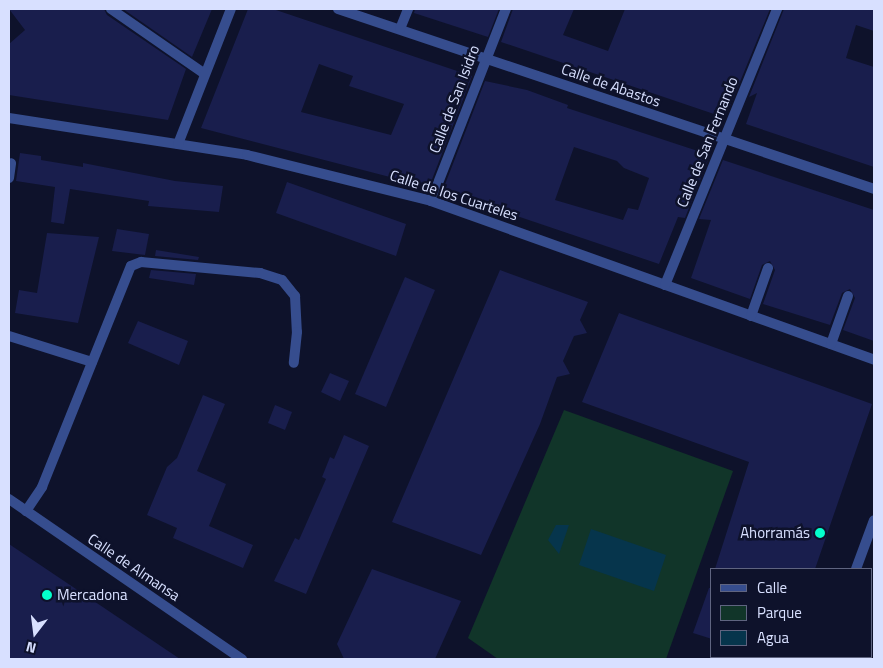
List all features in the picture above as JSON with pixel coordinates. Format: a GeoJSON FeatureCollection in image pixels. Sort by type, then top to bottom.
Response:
{"type":"FeatureCollection","features":[{"type":"Feature","properties":{"kind":"street"},"geometry":{"type":"LineString","coordinates":[[111,9],[205,74]]}},
{"type":"Feature","properties":{"kind":"street"},"geometry":{"type":"LineString","coordinates":[[178,144],[231,9]]}},
{"type":"Feature","properties":{"kind":"street","name":"Calle de Abastos"},"geometry":{"type":"LineString","coordinates":[[338,9],[874,189]]}},
{"type":"Feature","properties":{"kind":"street"},"geometry":{"type":"LineString","coordinates":[[400,29],[408,9]]}},
{"type":"Feature","properties":{"kind":"street","name":"Calle de San Isidro"},"geometry":{"type":"LineString","coordinates":[[430,201],[506,9]]}},
{"type":"Feature","properties":{"kind":"street","name":"Calle de San Fernando"},"geometry":{"type":"LineString","coordinates":[[666,286],[777,9]]}},
{"type":"Feature","properties":{"kind":"street","name":"Calle de los Cuarteles"},"geometry":{"type":"LineString","coordinates":[[9,118],[178,144],[327,173],[430,201],[874,360]]}},
{"type":"Feature","properties":{"kind":"street"},"geometry":{"type":"LineString","coordinates":[[9,178],[11,163]]}},
{"type":"Feature","properties":{"kind":"street"},"geometry":{"type":"LineString","coordinates":[[26,511],[42,487],[126,274],[131,266],[140,262],[260,273],[282,280],[295,296],[298,332],[294,363]]}},
{"type":"Feature","properties":{"kind":"street"},"geometry":{"type":"LineString","coordinates":[[751,316],[768,268]]}},
{"type":"Feature","properties":{"kind":"street"},"geometry":{"type":"LineString","coordinates":[[830,344],[848,296]]}},
{"type":"Feature","properties":{"kind":"street"},"geometry":{"type":"LineString","coordinates":[[9,336],[92,362]]}},
{"type":"Feature","properties":{"kind":"street","name":"Calle de Almansa"},"geometry":{"type":"LineString","coordinates":[[9,499],[242,659]]}},
{"type":"Feature","properties":{"kind":"street"},"geometry":{"type":"LineString","coordinates":[[856,568],[874,520]]}},
{"type":"Feature","properties":{"kind":"green space"},"geometry":{"type":"Polygon","coordinates":[[[564,410],[733,471],[666,659],[498,659],[468,638],[564,410]]]}},
{"type":"Feature","properties":{"kind":"water"},"geometry":{"type":"Polygon","coordinates":[[[556,525],[569,525],[559,554],[548,540],[556,525]]]}},
{"type":"Feature","properties":{"kind":"water"},"geometry":{"type":"Polygon","coordinates":[[[591,529],[666,555],[654,591],[579,565],[591,529]]]}},
{"type":"Feature","properties":{"kind":"building"},"geometry":{"type":"Polygon","coordinates":[[[9,9],[104,9],[107,15],[186,69],[168,120],[9,95],[9,44],[25,30],[9,9]]]}},
{"type":"Feature","properties":{"kind":"building"},"geometry":{"type":"Polygon","coordinates":[[[123,9],[212,9],[192,57],[123,9]]]}},
{"type":"Feature","properties":{"kind":"building"},"geometry":{"type":"Polygon","coordinates":[[[248,9],[273,9],[472,76],[431,182],[413,183],[201,128],[248,9]],[[319,64],[301,112],[391,135],[404,104],[349,86],[353,76],[319,64]]]}},
{"type":"Feature","properties":{"kind":"building"},"geometry":{"type":"Polygon","coordinates":[[[415,9],[499,9],[488,37],[414,13],[415,9]]]}},
{"type":"Feature","properties":{"kind":"building"},"geometry":{"type":"Polygon","coordinates":[[[513,9],[574,9],[563,35],[608,51],[625,9],[770,9],[730,106],[714,114],[501,42],[513,9]]]}},
{"type":"Feature","properties":{"kind":"building"},"geometry":{"type":"Polygon","coordinates":[[[784,9],[874,9],[874,31],[856,25],[846,58],[874,67],[874,167],[746,124],[757,93],[749,97],[784,9]]]}},
{"type":"Feature","properties":{"kind":"building"},"geometry":{"type":"Polygon","coordinates":[[[485,81],[527,90],[568,105],[567,108],[710,155],[685,218],[678,217],[659,264],[484,205],[444,187],[485,81]],[[574,147],[555,200],[623,220],[628,208],[638,210],[649,178],[624,168],[617,161],[574,147]]]}},
{"type":"Feature","properties":{"kind":"building"},"geometry":{"type":"Polygon","coordinates":[[[20,153],[41,156],[41,160],[83,167],[83,163],[175,181],[223,186],[219,212],[148,206],[149,201],[70,189],[64,224],[51,222],[55,187],[16,181],[20,153]]]}},
{"type":"Feature","properties":{"kind":"building"},"geometry":{"type":"Polygon","coordinates":[[[723,160],[874,210],[874,341],[843,330],[855,298],[850,289],[842,293],[830,325],[763,304],[775,270],[770,261],[762,265],[750,299],[691,278],[711,220],[699,219],[723,160]]]}},
{"type":"Feature","properties":{"kind":"building"},"geometry":{"type":"Polygon","coordinates":[[[287,182],[406,224],[396,256],[276,213],[287,182]]]}},
{"type":"Feature","properties":{"kind":"building"},"geometry":{"type":"Polygon","coordinates":[[[117,229],[149,234],[145,255],[112,251],[117,229]]]}},
{"type":"Feature","properties":{"kind":"building"},"geometry":{"type":"Polygon","coordinates":[[[47,233],[99,237],[78,323],[15,313],[19,290],[37,293],[47,233]]]}},
{"type":"Feature","properties":{"kind":"building"},"geometry":{"type":"Polygon","coordinates":[[[156,250],[199,257],[198,260],[155,256],[156,250]]]}},
{"type":"Feature","properties":{"kind":"building"},"geometry":{"type":"Polygon","coordinates":[[[151,270],[196,274],[194,285],[149,278],[151,270]]]}},
{"type":"Feature","properties":{"kind":"building"},"geometry":{"type":"Polygon","coordinates":[[[500,270],[588,302],[580,320],[587,333],[574,336],[563,361],[570,374],[557,377],[540,424],[481,555],[392,522],[500,270]]]}},
{"type":"Feature","properties":{"kind":"building"},"geometry":{"type":"Polygon","coordinates":[[[405,277],[435,290],[386,407],[355,394],[405,277]]]}},
{"type":"Feature","properties":{"kind":"building"},"geometry":{"type":"Polygon","coordinates":[[[619,313],[872,404],[815,568],[715,568],[749,462],[582,402],[619,313]]]}},
{"type":"Feature","properties":{"kind":"building"},"geometry":{"type":"Polygon","coordinates":[[[138,321],[188,341],[179,365],[128,343],[138,321]]]}},
{"type":"Feature","properties":{"kind":"building"},"geometry":{"type":"Polygon","coordinates":[[[330,373],[349,381],[340,401],[321,392],[330,373]]]}},
{"type":"Feature","properties":{"kind":"building"},"geometry":{"type":"Polygon","coordinates":[[[203,395],[225,404],[197,471],[226,484],[209,526],[253,545],[243,568],[173,538],[177,528],[147,515],[167,467],[177,458],[203,395]]]}},
{"type":"Feature","properties":{"kind":"building"},"geometry":{"type":"Polygon","coordinates":[[[275,405],[292,412],[285,430],[268,423],[275,405]]]}},
{"type":"Feature","properties":{"kind":"building"},"geometry":{"type":"Polygon","coordinates":[[[344,435],[369,446],[306,594],[274,581],[295,538],[299,540],[326,479],[322,477],[330,457],[334,459],[344,435]]]}},
{"type":"Feature","properties":{"kind":"building","name":"Mercadona"},"geometry":{"type":"Polygon","coordinates":[[[9,544],[131,626],[180,659],[9,659],[9,544]]]}},
{"type":"Feature","properties":{"kind":"building"},"geometry":{"type":"Polygon","coordinates":[[[372,569],[461,601],[435,659],[344,659],[337,644],[372,569]]]}},
{"type":"Feature","properties":{"kind":"building"},"geometry":{"type":"Polygon","coordinates":[[[709,588],[710,588],[710,638],[693,633],[709,588]]]}},
{"type":"Feature","properties":{"kind":"place","name":"Ahorramás"},"geometry":{"type":"Point","coordinates":[820,533]}},
{"type":"Feature","properties":{"kind":"place","name":"Mercadona"},"geometry":{"type":"Point","coordinates":[47,595]}}]}
